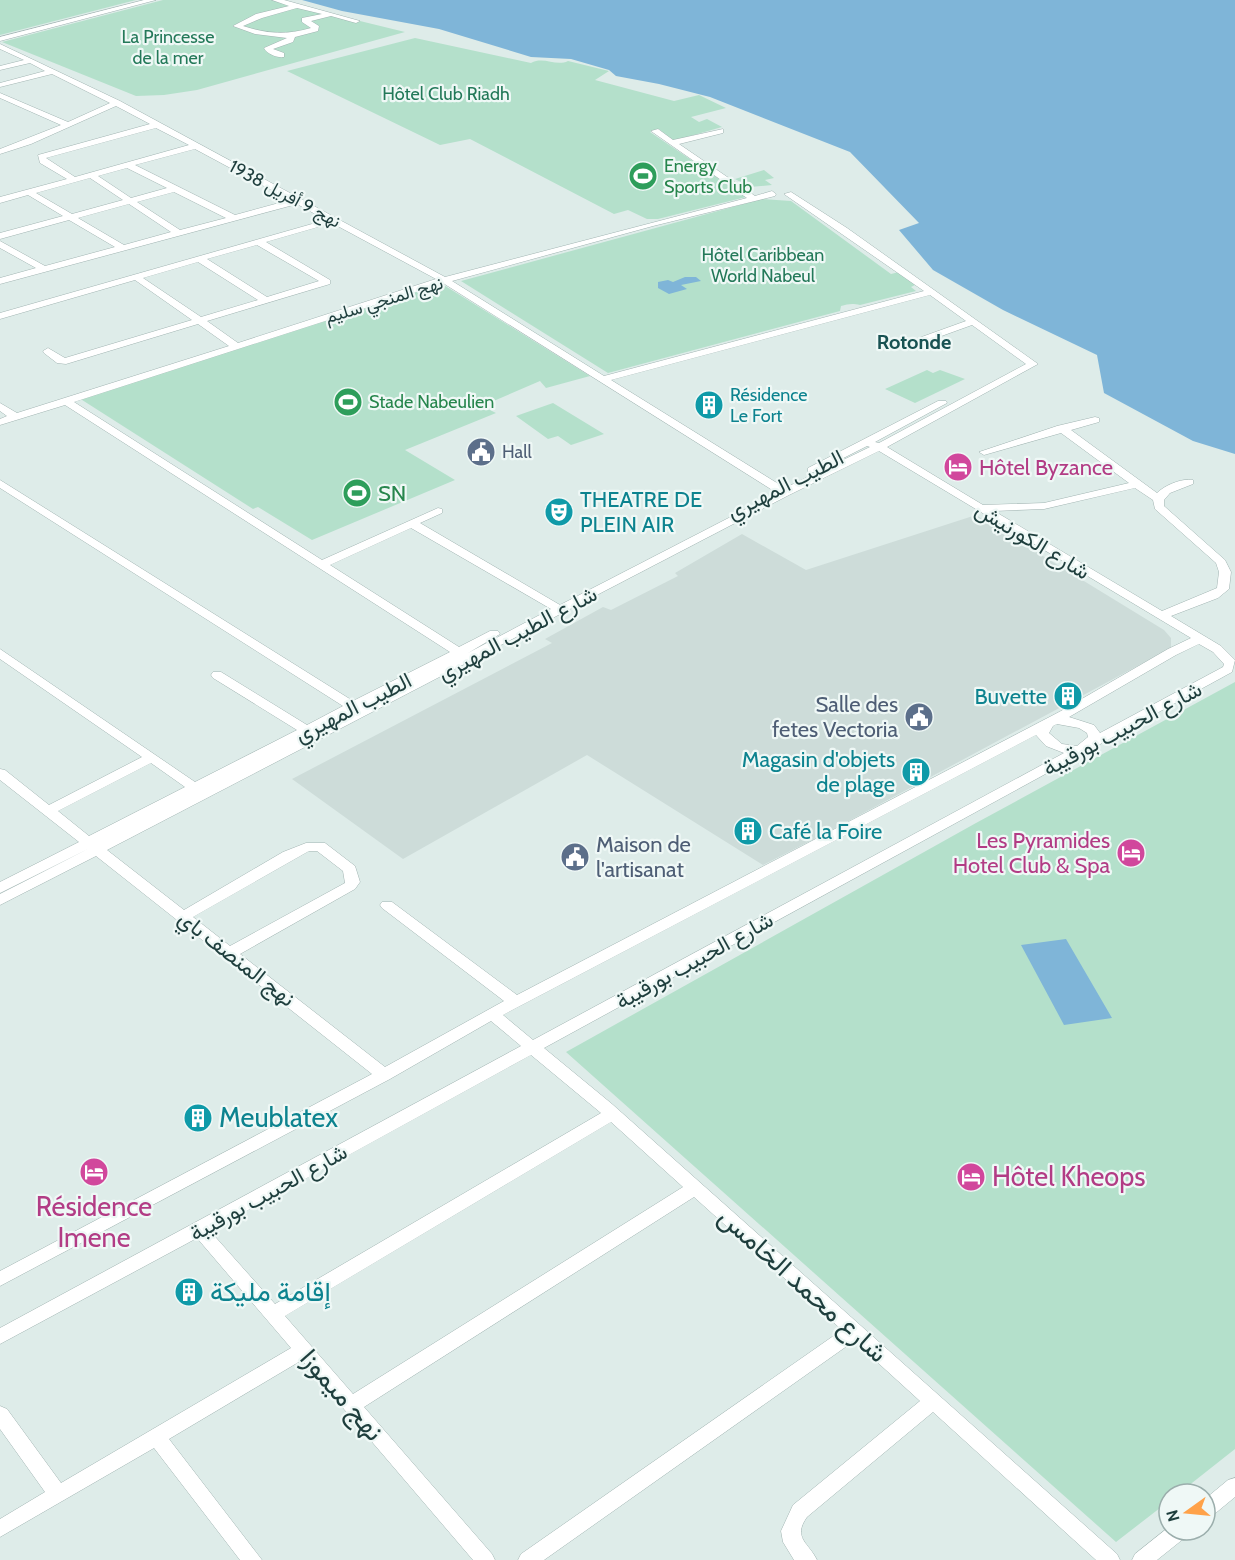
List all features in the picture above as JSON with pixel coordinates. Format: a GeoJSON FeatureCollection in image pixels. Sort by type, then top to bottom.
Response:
{"type":"FeatureCollection","features":[{"type":"Feature","properties":{"kind":"street"},"geometry":{"type":"LineString","coordinates":[[0,39],[152,0]]}},
{"type":"Feature","properties":{"kind":"street"},"geometry":{"type":"LineString","coordinates":[[276,0],[357,21]]}},
{"type":"Feature","properties":{"kind":"street"},"geometry":{"type":"LineString","coordinates":[[295,6],[259,16],[237,26],[255,32],[292,36],[315,29],[315,26],[305,20],[328,15]]}},
{"type":"Feature","properties":{"kind":"street"},"geometry":{"type":"LineString","coordinates":[[281,55],[268,48],[290,40],[292,36]]}},
{"type":"Feature","properties":{"kind":"street","name":"نهج 9 أفريل 1938"},"geometry":{"type":"LineString","coordinates":[[0,46],[121,106],[444,280],[781,490]]}},
{"type":"Feature","properties":{"kind":"street"},"geometry":{"type":"LineString","coordinates":[[0,68],[30,61]]}},
{"type":"Feature","properties":{"kind":"street"},"geometry":{"type":"LineString","coordinates":[[0,85],[52,71]]}},
{"type":"Feature","properties":{"kind":"street"},"geometry":{"type":"LineString","coordinates":[[0,94],[66,124]]}},
{"type":"Feature","properties":{"kind":"street"},"geometry":{"type":"LineString","coordinates":[[2,150],[66,124],[121,106]]}},
{"type":"Feature","properties":{"kind":"street"},"geometry":{"type":"LineString","coordinates":[[75,180],[43,161],[41,157],[156,125]]}},
{"type":"Feature","properties":{"kind":"street"},"geometry":{"type":"LineString","coordinates":[[655,131],[753,198]]}},
{"type":"Feature","properties":{"kind":"street"},"geometry":{"type":"LineString","coordinates":[[671,143],[720,131]]}},
{"type":"Feature","properties":{"kind":"street"},"geometry":{"type":"LineString","coordinates":[[0,200],[196,146]]}},
{"type":"Feature","properties":{"kind":"street"},"geometry":{"type":"LineString","coordinates":[[128,165],[232,218]]}},
{"type":"Feature","properties":{"kind":"street"},"geometry":{"type":"LineString","coordinates":[[91,175],[178,233]]}},
{"type":"Feature","properties":{"kind":"street"},"geometry":{"type":"LineString","coordinates":[[0,236],[174,189]]}},
{"type":"Feature","properties":{"kind":"street","name":"نهج المنجي سليم"},"geometry":{"type":"LineString","coordinates":[[0,422],[444,280],[772,194],[773,191],[781,189],[931,292]]}},
{"type":"Feature","properties":{"kind":"street"},"geometry":{"type":"LineString","coordinates":[[29,192],[69,218],[123,248]]}},
{"type":"Feature","properties":{"kind":"street"},"geometry":{"type":"LineString","coordinates":[[0,281],[298,201]]}},
{"type":"Feature","properties":{"kind":"street"},"geometry":{"type":"LineString","coordinates":[[0,316],[333,220]]}},
{"type":"Feature","properties":{"kind":"street"},"geometry":{"type":"LineString","coordinates":[[48,351],[61,361],[66,361],[327,282],[260,242]]}},
{"type":"Feature","properties":{"kind":"street"},"geometry":{"type":"LineString","coordinates":[[0,243],[44,269]]}},
{"type":"Feature","properties":{"kind":"street"},"geometry":{"type":"LineString","coordinates":[[200,259],[265,300]]}},
{"type":"Feature","properties":{"kind":"street"},"geometry":{"type":"LineString","coordinates":[[136,277],[236,346]]}},
{"type":"Feature","properties":{"kind":"street"},"geometry":{"type":"LineString","coordinates":[[603,379],[931,292],[1029,362]]}},
{"type":"Feature","properties":{"kind":"street"},"geometry":{"type":"LineString","coordinates":[[919,341],[973,322]]}},
{"type":"Feature","properties":{"kind":"street","name":"الطيب المهيري"},"geometry":{"type":"LineString","coordinates":[[781,490],[867,442],[1029,362]]}},
{"type":"Feature","properties":{"kind":"street","name":"شارع الطيب المهيري"},"geometry":{"type":"LineString","coordinates":[[0,900],[93,846],[781,490],[879,447],[1029,362]]}},
{"type":"Feature","properties":{"kind":"street"},"geometry":{"type":"LineString","coordinates":[[66,400],[464,656]]}},
{"type":"Feature","properties":{"kind":"street"},"geometry":{"type":"LineString","coordinates":[[0,406],[15,417]]}},
{"type":"Feature","properties":{"kind":"street"},"geometry":{"type":"LineString","coordinates":[[984,452],[1095,420]]}},
{"type":"Feature","properties":{"kind":"street"},"geometry":{"type":"LineString","coordinates":[[1061,428],[1158,499],[1159,507],[1221,562],[1225,572],[1223,590],[1160,616]]}},
{"type":"Feature","properties":{"kind":"street","name":"شارع الكورنيش"},"geometry":{"type":"LineString","coordinates":[[867,442],[879,447],[1199,639]]}},
{"type":"Feature","properties":{"kind":"street"},"geometry":{"type":"LineString","coordinates":[[1158,499],[1166,491],[1189,482]]}},
{"type":"Feature","properties":{"kind":"street"},"geometry":{"type":"LineString","coordinates":[[0,483],[358,710]]}},
{"type":"Feature","properties":{"kind":"street"},"geometry":{"type":"LineString","coordinates":[[980,508],[1044,506],[1137,484]]}},
{"type":"Feature","properties":{"kind":"street"},"geometry":{"type":"LineString","coordinates":[[321,564],[438,511]]}},
{"type":"Feature","properties":{"kind":"street"},"geometry":{"type":"LineString","coordinates":[[411,524],[556,607]]}},
{"type":"Feature","properties":{"kind":"street","name":"شارع الحبيب بورقيبة"},"geometry":{"type":"LineString","coordinates":[[0,1279],[384,1075],[492,1014],[1048,723],[1172,652],[1199,639],[1227,657],[1230,665],[1225,673],[0,1337]]}},
{"type":"Feature","properties":{"kind":"street"},"geometry":{"type":"LineString","coordinates":[[0,653],[198,791]]}},
{"type":"Feature","properties":{"kind":"street"},"geometry":{"type":"LineString","coordinates":[[217,675],[306,730]]}},
{"type":"Feature","properties":{"kind":"street","name":"الطيب المهيري"},"geometry":{"type":"LineString","coordinates":[[198,791],[306,730],[358,710]]}},
{"type":"Feature","properties":{"kind":"street"},"geometry":{"type":"LineString","coordinates":[[1066,720],[1085,725],[1094,736],[1088,746],[1070,749],[1051,744],[1042,733],[1048,723],[1066,720]]}},
{"type":"Feature","properties":{"kind":"street"},"geometry":{"type":"LineString","coordinates":[[48,811],[151,758]]}},
{"type":"Feature","properties":{"kind":"street","name":"نهج المنصف باي"},"geometry":{"type":"LineString","coordinates":[[0,773],[384,1075]]}},
{"type":"Feature","properties":{"kind":"street"},"geometry":{"type":"LineString","coordinates":[[0,888],[93,846]]}},
{"type":"Feature","properties":{"kind":"street"},"geometry":{"type":"LineString","coordinates":[[184,916],[288,855],[306,847],[320,846],[350,869],[353,882],[350,886],[230,953]]}},
{"type":"Feature","properties":{"kind":"street"},"geometry":{"type":"LineString","coordinates":[[387,905],[516,1002]]}},
{"type":"Feature","properties":{"kind":"street","name":"شارع محمد الخامس"},"geometry":{"type":"LineString","coordinates":[[492,1014],[612,1114],[1110,1560]]}},
{"type":"Feature","properties":{"kind":"street"},"geometry":{"type":"LineString","coordinates":[[273,1314],[612,1114]]}},
{"type":"Feature","properties":{"kind":"street"},"geometry":{"type":"LineString","coordinates":[[351,1405],[695,1188]]}},
{"type":"Feature","properties":{"kind":"street","name":"نهج ميموزا"},"geometry":{"type":"LineString","coordinates":[[199,1230],[485,1560]]}},
{"type":"Feature","properties":{"kind":"street"},"geometry":{"type":"LineString","coordinates":[[528,1560],[854,1331]]}},
{"type":"Feature","properties":{"kind":"street"},"geometry":{"type":"LineString","coordinates":[[0,1529],[304,1350]]}},
{"type":"Feature","properties":{"kind":"street"},"geometry":{"type":"LineString","coordinates":[[807,1560],[795,1546],[790,1531],[792,1521],[800,1510],[933,1401]]}},
{"type":"Feature","properties":{"kind":"street"},"geometry":{"type":"LineString","coordinates":[[0,1414],[58,1495]]}},
{"type":"Feature","properties":{"kind":"street"},"geometry":{"type":"LineString","coordinates":[[157,1437],[252,1560]]}},
{"type":"Feature","properties":{"kind":"street"},"geometry":{"type":"LineString","coordinates":[[1217,1501],[1235,1487]]}},
{"type":"Feature","properties":{"kind":"street"},"geometry":{"type":"LineString","coordinates":[[1142,1560],[1165,1542]]}},
{"type":"Feature","properties":{"kind":"shaded area"},"geometry":{"type":"Polygon","coordinates":[[[976,515],[1164,630],[1171,638],[1171,648],[763,865],[587,755],[403,859],[292,779],[552,643],[545,639],[603,607],[611,610],[678,576],[675,573],[742,534],[806,570],[976,515]]]}},
{"type":"Feature","properties":{"kind":"green space"},"geometry":{"type":"Polygon","coordinates":[[[0,0],[136,0],[0,35],[0,0]]]}},
{"type":"Feature","properties":{"kind":"green space","name":"La Princesse de la mer"},"geometry":{"type":"Polygon","coordinates":[[[163,0],[274,0],[405,32],[197,90],[136,96],[2,42],[163,0]]]}},
{"type":"Feature","properties":{"kind":"green space","name":"Hôtel Club Riadh"},"geometry":{"type":"Polygon","coordinates":[[[415,38],[531,63],[568,61],[609,71],[595,80],[674,101],[699,95],[726,108],[691,117],[699,122],[707,119],[722,127],[673,141],[659,129],[650,132],[746,197],[658,219],[647,219],[628,210],[614,214],[470,139],[440,145],[287,71],[415,38]]]}},
{"type":"Feature","properties":{"kind":"green space"},"geometry":{"type":"Polygon","coordinates":[[[764,170],[774,178],[765,180],[772,185],[750,187],[735,179],[764,170]]]}},
{"type":"Feature","properties":{"kind":"green space","name":"Hôtel Caribbean World Nabeul"},"geometry":{"type":"Polygon","coordinates":[[[762,199],[791,201],[891,274],[899,272],[915,285],[911,287],[916,291],[860,305],[843,305],[840,311],[608,373],[461,281],[762,199]]]}},
{"type":"Feature","properties":{"kind":"green space"},"geometry":{"type":"Polygon","coordinates":[[[442,284],[590,376],[546,388],[540,381],[482,406],[496,413],[405,450],[455,480],[312,540],[258,507],[253,509],[79,398],[442,284]]]}},
{"type":"Feature","properties":{"kind":"green space"},"geometry":{"type":"Polygon","coordinates":[[[927,370],[933,373],[940,370],[965,379],[915,403],[885,389],[927,370]]]}},
{"type":"Feature","properties":{"kind":"green space"},"geometry":{"type":"Polygon","coordinates":[[[553,403],[604,434],[571,445],[558,436],[548,439],[516,416],[553,403]]]}},
{"type":"Feature","properties":{"kind":"green space","name":"Hôtel Kheops"},"geometry":{"type":"Polygon","coordinates":[[[1235,682],[1235,1449],[1193,1482],[1157,1482],[1157,1510],[1116,1542],[566,1052],[976,823],[1235,682]]]}},
{"type":"Feature","properties":{"kind":"water"},"geometry":{"type":"Polygon","coordinates":[[[302,0],[1235,0],[1235,454],[1193,441],[1104,393],[1097,355],[1003,310],[933,270],[899,230],[919,223],[850,152],[710,97],[616,76],[609,70],[571,59],[531,57],[439,29],[342,11],[302,0]]]}},
{"type":"Feature","properties":{"kind":"water"},"geometry":{"type":"Polygon","coordinates":[[[685,277],[696,277],[701,281],[681,285],[687,289],[669,294],[658,288],[658,282],[668,280],[673,282],[685,277]]]}},
{"type":"Feature","properties":{"kind":"water"},"geometry":{"type":"Polygon","coordinates":[[[1066,939],[1112,1018],[1064,1025],[1021,945],[1066,939]]]}},
{"type":"Feature","properties":{"kind":"place","name":"Energy Sports Club"},"geometry":{"type":"Point","coordinates":[643,176]}},
{"type":"Feature","properties":{"kind":"place","name":"Stade Nabeulien"},"geometry":{"type":"Point","coordinates":[348,402]}},
{"type":"Feature","properties":{"kind":"place","name":"Résidence Le Fort"},"geometry":{"type":"Point","coordinates":[709,405]}},
{"type":"Feature","properties":{"kind":"place","name":"Hall"},"geometry":{"type":"Point","coordinates":[481,452]}},
{"type":"Feature","properties":{"kind":"place","name":"Hôtel Byzance"},"geometry":{"type":"Point","coordinates":[958,467]}},
{"type":"Feature","properties":{"kind":"place","name":"SN"},"geometry":{"type":"Point","coordinates":[357,493]}},
{"type":"Feature","properties":{"kind":"place","name":"THEATRE DE PLEIN AIR"},"geometry":{"type":"Point","coordinates":[559,512]}},
{"type":"Feature","properties":{"kind":"place","name":"Buvette"},"geometry":{"type":"Point","coordinates":[1068,696]}},
{"type":"Feature","properties":{"kind":"place","name":"Salle des fetes Vectoria"},"geometry":{"type":"Point","coordinates":[919,717]}},
{"type":"Feature","properties":{"kind":"place","name":"Magasin d'objets de plage"},"geometry":{"type":"Point","coordinates":[916,772]}},
{"type":"Feature","properties":{"kind":"place","name":"Café la Foire"},"geometry":{"type":"Point","coordinates":[748,831]}},
{"type":"Feature","properties":{"kind":"place","name":"Les Pyramides Hotel Club & Spa"},"geometry":{"type":"Point","coordinates":[1131,853]}},
{"type":"Feature","properties":{"kind":"place","name":"Maison de l'artisanat"},"geometry":{"type":"Point","coordinates":[575,857]}},
{"type":"Feature","properties":{"kind":"place","name":"Meublatex"},"geometry":{"type":"Point","coordinates":[198,1118]}},
{"type":"Feature","properties":{"kind":"place","name":"Résidence Imene"},"geometry":{"type":"Point","coordinates":[94,1172]}},
{"type":"Feature","properties":{"kind":"place","name":"Hôtel Kheops"},"geometry":{"type":"Point","coordinates":[971,1177]}},
{"type":"Feature","properties":{"kind":"place","name":"إقامة مليكة"},"geometry":{"type":"Point","coordinates":[189,1292]}},
{"type":"Feature","properties":{"kind":"district","name":"Rotonde"},"geometry":{"type":"Point","coordinates":[914,342]}}]}
